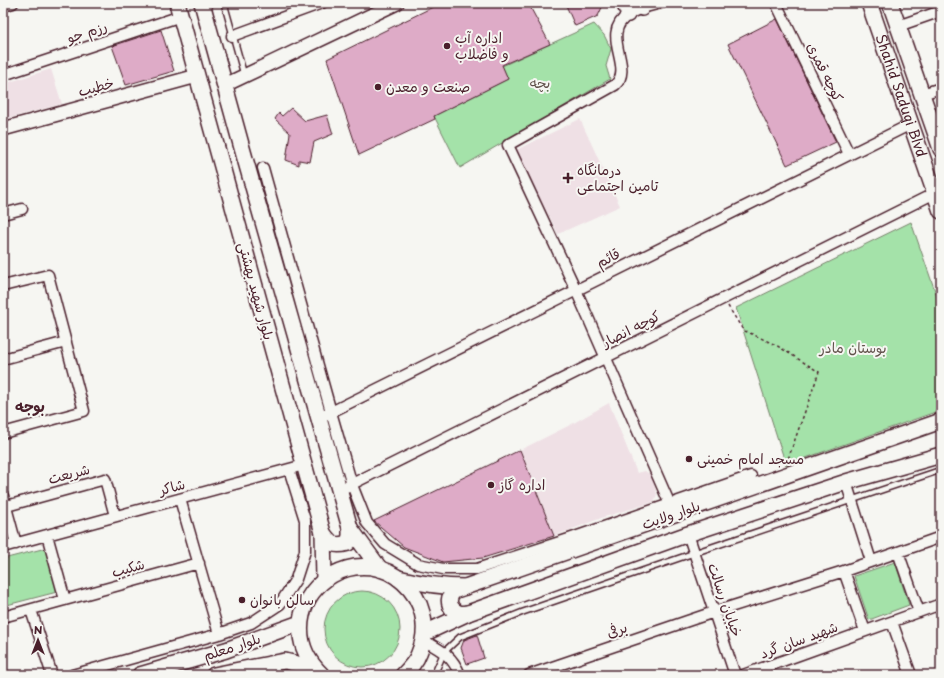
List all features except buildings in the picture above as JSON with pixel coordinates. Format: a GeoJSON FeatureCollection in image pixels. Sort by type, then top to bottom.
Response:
{"type":"FeatureCollection","features":[{"type":"Feature","properties":{"kind":"main road","name":"بلوار شهید بهشتی"},"geometry":{"type":"LineString","coordinates":[[202,3],[225,85],[346,488],[350,528],[380,569]]}},
{"type":"Feature","properties":{"kind":"main road","name":"Shahid Saduqi Blvd"},"geometry":{"type":"LineString","coordinates":[[869,3],[941,211]]}},
{"type":"Feature","properties":{"kind":"main road","name":"Shahid Saduqi Blvd"},"geometry":{"type":"LineString","coordinates":[[890,3],[941,149]]}},
{"type":"Feature","properties":{"kind":"main road","name":"بلوار شهید بهشتی"},"geometry":{"type":"LineString","coordinates":[[179,10],[323,533],[324,579]]}},
{"type":"Feature","properties":{"kind":"main road","name":"بلوار ولایت"},"geometry":{"type":"LineString","coordinates":[[398,578],[421,584],[465,587],[672,509],[941,421]]}},
{"type":"Feature","properties":{"kind":"main road","name":"بلوار ولایت"},"geometry":{"type":"LineString","coordinates":[[424,637],[468,613],[688,534],[846,482],[941,456]]}},
{"type":"Feature","properties":{"kind":"main road"},"geometry":{"type":"LineString","coordinates":[[323,533],[330,542],[339,546],[348,543],[350,528]]}},
{"type":"Feature","properties":{"kind":"main road"},"geometry":{"type":"LineString","coordinates":[[318,671],[308,658],[303,646],[300,623],[304,606],[312,592],[324,579],[339,571],[352,567],[366,566],[380,569],[398,578],[413,593],[420,605],[424,637],[419,654],[403,675]]}},
{"type":"Feature","properties":{"kind":"main road"},"geometry":{"type":"LineString","coordinates":[[465,587],[456,590],[450,595],[449,602],[452,610],[459,613],[468,613]]}},
{"type":"Feature","properties":{"kind":"main road","name":"بلوار معلم"},"geometry":{"type":"LineString","coordinates":[[140,675],[226,650],[300,623]]}},
{"type":"Feature","properties":{"kind":"main road","name":"بلوار معلم"},"geometry":{"type":"LineString","coordinates":[[221,674],[285,661],[318,671]]}},
{"type":"Feature","properties":{"kind":"street"},"geometry":{"type":"LineString","coordinates":[[3,6],[13,3]]}},
{"type":"Feature","properties":{"kind":"street"},"geometry":{"type":"LineString","coordinates":[[232,36],[322,3]]}},
{"type":"Feature","properties":{"kind":"street"},"geometry":{"type":"LineString","coordinates":[[225,85],[397,3]]}},
{"type":"Feature","properties":{"kind":"street"},"geometry":{"type":"LineString","coordinates":[[660,3],[625,9],[617,26],[615,35],[622,75],[620,81],[508,145],[576,290],[672,509]]}},
{"type":"Feature","properties":{"kind":"street","name":"کوچه قمری"},"geometry":{"type":"LineString","coordinates":[[776,3],[849,154]]}},
{"type":"Feature","properties":{"kind":"street","name":"رزم جو"},"geometry":{"type":"LineString","coordinates":[[3,76],[179,10]]}},
{"type":"Feature","properties":{"kind":"street"},"geometry":{"type":"LineString","coordinates":[[898,26],[941,11]]}},
{"type":"Feature","properties":{"kind":"street","name":"خطیب"},"geometry":{"type":"LineString","coordinates":[[6,126],[198,76]]}},
{"type":"Feature","properties":{"kind":"street"},"geometry":{"type":"LineString","coordinates":[[922,94],[941,88]]}},
{"type":"Feature","properties":{"kind":"street","name":"قائم"},"geometry":{"type":"LineString","coordinates":[[325,415],[911,124]]}},
{"type":"Feature","properties":{"kind":"street"},"geometry":{"type":"LineString","coordinates":[[264,168],[325,415]]}},
{"type":"Feature","properties":{"kind":"street","name":"کوچه انصار"},"geometry":{"type":"LineString","coordinates":[[346,488],[935,193]]}},
{"type":"Feature","properties":{"kind":"street"},"geometry":{"type":"LineString","coordinates":[[3,214],[22,209]]}},
{"type":"Feature","properties":{"kind":"street"},"geometry":{"type":"LineString","coordinates":[[3,286],[48,275],[84,411],[3,433]]}},
{"type":"Feature","properties":{"kind":"street"},"geometry":{"type":"LineString","coordinates":[[3,359],[66,342]]}},
{"type":"Feature","properties":{"kind":"street","name":"شاکر"},"geometry":{"type":"LineString","coordinates":[[3,547],[304,465]]}},
{"type":"Feature","properties":{"kind":"street"},"geometry":{"type":"LineString","coordinates":[[72,675],[219,634],[250,623],[280,604],[296,579],[305,551],[305,520],[289,469]]}},
{"type":"Feature","properties":{"kind":"street"},"geometry":{"type":"LineString","coordinates":[[346,488],[367,523],[385,544],[418,564],[443,569],[477,569],[672,509],[751,476]]}},
{"type":"Feature","properties":{"kind":"street","name":"شریعت"},"geometry":{"type":"LineString","coordinates":[[4,503],[105,479],[115,516]]}},
{"type":"Feature","properties":{"kind":"street"},"geometry":{"type":"LineString","coordinates":[[846,482],[871,561]]}},
{"type":"Feature","properties":{"kind":"street"},"geometry":{"type":"LineString","coordinates":[[180,499],[219,634]]}},
{"type":"Feature","properties":{"kind":"street"},"geometry":{"type":"LineString","coordinates":[[4,503],[16,544]]}},
{"type":"Feature","properties":{"kind":"street","name":"خیابان رسالت"},"geometry":{"type":"LineString","coordinates":[[688,534],[736,675]]}},
{"type":"Feature","properties":{"kind":"street"},"geometry":{"type":"LineString","coordinates":[[47,535],[65,600]]}},
{"type":"Feature","properties":{"kind":"street","name":"برفی"},"geometry":{"type":"LineString","coordinates":[[528,675],[941,537]]}},
{"type":"Feature","properties":{"kind":"street"},"geometry":{"type":"LineString","coordinates":[[898,552],[919,612],[941,604]]}},
{"type":"Feature","properties":{"kind":"street","name":"شکیب"},"geometry":{"type":"LineString","coordinates":[[3,617],[199,563]]}},
{"type":"Feature","properties":{"kind":"street"},"geometry":{"type":"LineString","coordinates":[[844,570],[865,632]]}},
{"type":"Feature","properties":{"kind":"street"},"geometry":{"type":"LineString","coordinates":[[31,610],[52,675]]}},
{"type":"Feature","properties":{"kind":"street","name":"شهید سان گرد"},"geometry":{"type":"LineString","coordinates":[[743,675],[919,612]]}},
{"type":"Feature","properties":{"kind":"street"},"geometry":{"type":"LineString","coordinates":[[892,622],[911,675]]}},
{"type":"Feature","properties":{"kind":"street"},"geometry":{"type":"LineString","coordinates":[[424,637],[444,652],[455,664],[460,675]]}},
{"type":"Feature","properties":{"kind":"lane"},"geometry":{"type":"LineString","coordinates":[[224,3],[244,76]]}},
{"type":"Feature","properties":{"kind":"lane"},"geometry":{"type":"LineString","coordinates":[[434,675],[444,652],[460,637],[523,612],[941,470]]}},
{"type":"Feature","properties":{"kind":"path"},"geometry":{"type":"LineString","coordinates":[[723,298],[743,330],[776,345],[819,372],[786,465]]}},
{"type":"Feature","properties":{"kind":"shaded area"},"geometry":{"type":"Polygon","coordinates":[[[51,69],[62,104],[6,119],[3,118],[3,84],[51,69]]]}},
{"type":"Feature","properties":{"kind":"shaded area","name":"درمانگاه تامین اجتماعی"},"geometry":{"type":"Polygon","coordinates":[[[580,119],[620,206],[558,234],[516,150],[580,119]]]}},
{"type":"Feature","properties":{"kind":"shaded area"},"geometry":{"type":"Polygon","coordinates":[[[609,403],[637,473],[645,471],[651,475],[657,494],[654,502],[604,517],[554,536],[520,450],[572,424],[609,403]]]}},
{"type":"Feature","properties":{"kind":"green space","name":"بچه"},"geometry":{"type":"Polygon","coordinates":[[[594,24],[604,35],[611,49],[606,66],[610,79],[460,168],[434,116],[508,79],[502,66],[594,24]]]}},
{"type":"Feature","properties":{"kind":"green space","name":"بوستان مادر"},"geometry":{"type":"Polygon","coordinates":[[[911,222],[941,308],[941,410],[786,465],[736,308],[911,222]]]}},
{"type":"Feature","properties":{"kind":"green space"},"geometry":{"type":"Polygon","coordinates":[[[46,548],[57,592],[3,606],[3,559],[46,548]]]}},
{"type":"Feature","properties":{"kind":"green space"},"geometry":{"type":"Polygon","coordinates":[[[895,562],[909,605],[869,620],[854,576],[895,562]]]}},
{"type":"Feature","properties":{"kind":"green space"},"geometry":{"type":"Polygon","coordinates":[[[362,591],[377,594],[389,602],[397,614],[400,629],[397,644],[389,656],[377,664],[362,667],[347,664],[335,656],[327,644],[324,629],[327,614],[335,602],[347,594],[362,591]]]}},
{"type":"Feature","properties":{"kind":"place","name":"اداره آب و فاضلاب"},"geometry":{"type":"Point","coordinates":[447,46]}},
{"type":"Feature","properties":{"kind":"place","name":"صنعت و معدن"},"geometry":{"type":"Point","coordinates":[378,87]}},
{"type":"Feature","properties":{"kind":"place","name":"درمانگاه تامین اجتماعی"},"geometry":{"type":"Point","coordinates":[568,178]}},
{"type":"Feature","properties":{"kind":"place","name":"مسجد امام خمینی"},"geometry":{"type":"Point","coordinates":[689,459]}},
{"type":"Feature","properties":{"kind":"place","name":"اداره گاز"},"geometry":{"type":"Point","coordinates":[491,485]}},
{"type":"Feature","properties":{"kind":"place","name":"سالن بانوان"},"geometry":{"type":"Point","coordinates":[242,600]}},
{"type":"Feature","properties":{"kind":"district","name":"بوجه"},"geometry":{"type":"Point","coordinates":[30,407]}}]}
